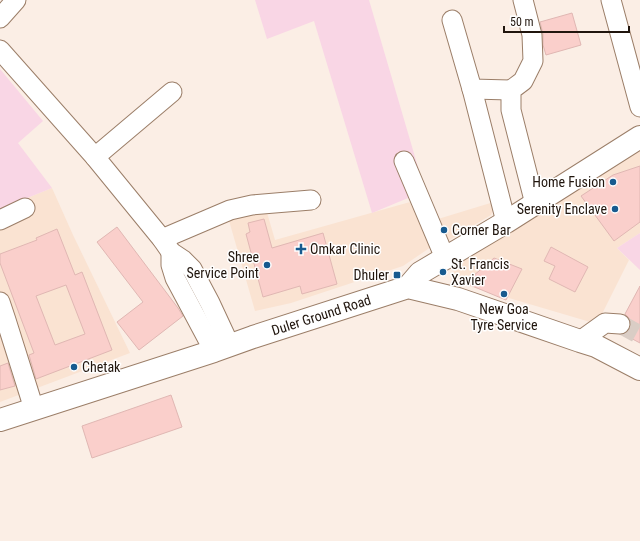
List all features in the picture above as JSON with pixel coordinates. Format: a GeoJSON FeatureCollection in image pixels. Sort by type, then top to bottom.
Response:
{"type":"FeatureCollection","features":[{"type":"Feature","properties":{"kind":"main road"},"geometry":{"type":"LineString","coordinates":[[640,137],[506,222],[420,273],[408,287],[458,299],[596,346],[640,369]]}},
{"type":"Feature","properties":{"kind":"main road","name":"Duler Ground Road"},"geometry":{"type":"LineString","coordinates":[[0,420],[222,349],[253,337],[408,287]]}},
{"type":"Feature","properties":{"kind":"street"},"geometry":{"type":"LineString","coordinates":[[0,18],[16,0]]}},
{"type":"Feature","properties":{"kind":"street"},"geometry":{"type":"LineString","coordinates":[[472,89],[511,90],[523,81],[533,61],[532,35],[523,0]]}},
{"type":"Feature","properties":{"kind":"street"},"geometry":{"type":"LineString","coordinates":[[610,0],[640,108]]}},
{"type":"Feature","properties":{"kind":"street"},"geometry":{"type":"LineString","coordinates":[[452,20],[472,89],[506,222]]}},
{"type":"Feature","properties":{"kind":"street"},"geometry":{"type":"LineString","coordinates":[[0,50],[94,157],[167,245],[174,278],[222,349]]}},
{"type":"Feature","properties":{"kind":"street"},"geometry":{"type":"LineString","coordinates":[[511,90],[511,110],[535,204]]}},
{"type":"Feature","properties":{"kind":"street"},"geometry":{"type":"LineString","coordinates":[[94,157],[172,92]]}},
{"type":"Feature","properties":{"kind":"street"},"geometry":{"type":"LineString","coordinates":[[404,162],[444,258]]}},
{"type":"Feature","properties":{"kind":"street"},"geometry":{"type":"LineString","coordinates":[[167,245],[230,210],[252,205],[311,200]]}},
{"type":"Feature","properties":{"kind":"street"},"geometry":{"type":"LineString","coordinates":[[0,220],[25,208]]}},
{"type":"Feature","properties":{"kind":"street"},"geometry":{"type":"LineString","coordinates":[[0,302],[34,409]]}},
{"type":"Feature","properties":{"kind":"street"},"geometry":{"type":"LineString","coordinates":[[580,341],[605,323],[620,324]]}},
{"type":"Feature","properties":{"kind":"shaded area"},"geometry":{"type":"Polygon","coordinates":[[[255,0],[369,0],[425,191],[372,213],[314,21],[267,39],[255,0]]]}},
{"type":"Feature","properties":{"kind":"shaded area"},"geometry":{"type":"Polygon","coordinates":[[[0,69],[43,121],[18,143],[52,188],[0,209],[0,69]]]}},
{"type":"Feature","properties":{"kind":"shaded area"},"geometry":{"type":"Polygon","coordinates":[[[640,145],[640,233],[617,248],[629,260],[597,324],[458,283],[450,262],[640,145]]]}},
{"type":"Feature","properties":{"kind":"shaded area"},"geometry":{"type":"Polygon","coordinates":[[[52,188],[130,353],[0,402],[0,209],[52,188]]]}},
{"type":"Feature","properties":{"kind":"shaded area"},"geometry":{"type":"Polygon","coordinates":[[[497,201],[491,215],[446,242],[438,219],[497,201]]]}},
{"type":"Feature","properties":{"kind":"shaded area"},"geometry":{"type":"Polygon","coordinates":[[[410,202],[431,247],[403,266],[291,303],[255,311],[228,217],[266,209],[275,240],[410,202]]]}},
{"type":"Feature","properties":{"kind":"shaded area"},"geometry":{"type":"Polygon","coordinates":[[[640,233],[640,270],[617,248],[640,233]]]}},
{"type":"Feature","properties":{"kind":"building"},"geometry":{"type":"Polygon","coordinates":[[[572,13],[581,45],[546,55],[540,22],[572,13]]]}},
{"type":"Feature","properties":{"kind":"building","name":"Serenity Enclave"},"geometry":{"type":"Polygon","coordinates":[[[640,166],[640,222],[614,241],[581,196],[613,175],[640,166]]]}},
{"type":"Feature","properties":{"kind":"building"},"geometry":{"type":"Polygon","coordinates":[[[264,219],[272,248],[323,233],[337,284],[302,294],[300,286],[263,297],[246,234],[250,232],[248,223],[264,219]]]}},
{"type":"Feature","properties":{"kind":"building"},"geometry":{"type":"Polygon","coordinates":[[[117,227],[183,316],[139,350],[117,322],[143,302],[97,242],[117,227]]]}},
{"type":"Feature","properties":{"kind":"building"},"geometry":{"type":"Polygon","coordinates":[[[57,229],[75,275],[82,272],[112,350],[36,379],[29,355],[34,353],[0,263],[0,254],[37,240],[36,238],[57,229]],[[66,285],[36,296],[55,345],[85,334],[66,285]]]}},
{"type":"Feature","properties":{"kind":"building"},"geometry":{"type":"Polygon","coordinates":[[[551,247],[588,267],[575,292],[549,279],[555,266],[544,261],[551,247]]]}},
{"type":"Feature","properties":{"kind":"building"},"geometry":{"type":"Polygon","coordinates":[[[494,258],[522,269],[506,300],[465,283],[494,258]]]}},
{"type":"Feature","properties":{"kind":"building"},"geometry":{"type":"Polygon","coordinates":[[[640,286],[640,343],[623,334],[629,330],[631,325],[630,319],[625,314],[640,286]]]}},
{"type":"Feature","properties":{"kind":"building"},"geometry":{"type":"Polygon","coordinates":[[[8,363],[15,386],[0,390],[0,366],[8,363]]]}},
{"type":"Feature","properties":{"kind":"building"},"geometry":{"type":"Polygon","coordinates":[[[171,395],[182,427],[92,458],[82,426],[171,395]]]}},
{"type":"Feature","properties":{"kind":"tunnel"},"geometry":{"type":"LineString","coordinates":[[620,324],[640,335]]}},
{"type":"Feature","properties":{"kind":"place","name":"Home Fusion"},"geometry":{"type":"Point","coordinates":[613,182]}},
{"type":"Feature","properties":{"kind":"place","name":"Serenity Enclave"},"geometry":{"type":"Point","coordinates":[615,209]}},
{"type":"Feature","properties":{"kind":"place","name":"Corner Bar"},"geometry":{"type":"Point","coordinates":[444,230]}},
{"type":"Feature","properties":{"kind":"place","name":"Omkar Clinic"},"geometry":{"type":"Point","coordinates":[301,249]}},
{"type":"Feature","properties":{"kind":"place","name":"Shree Service Point"},"geometry":{"type":"Point","coordinates":[267,265]}},
{"type":"Feature","properties":{"kind":"place","name":"St. Francis Xavier"},"geometry":{"type":"Point","coordinates":[443,272]}},
{"type":"Feature","properties":{"kind":"place","name":"Dhuler"},"geometry":{"type":"Point","coordinates":[397,275]}},
{"type":"Feature","properties":{"kind":"place","name":"New Goa Tyre Service"},"geometry":{"type":"Point","coordinates":[504,294]}},
{"type":"Feature","properties":{"kind":"place","name":"Chetak"},"geometry":{"type":"Point","coordinates":[74,367]}}]}
